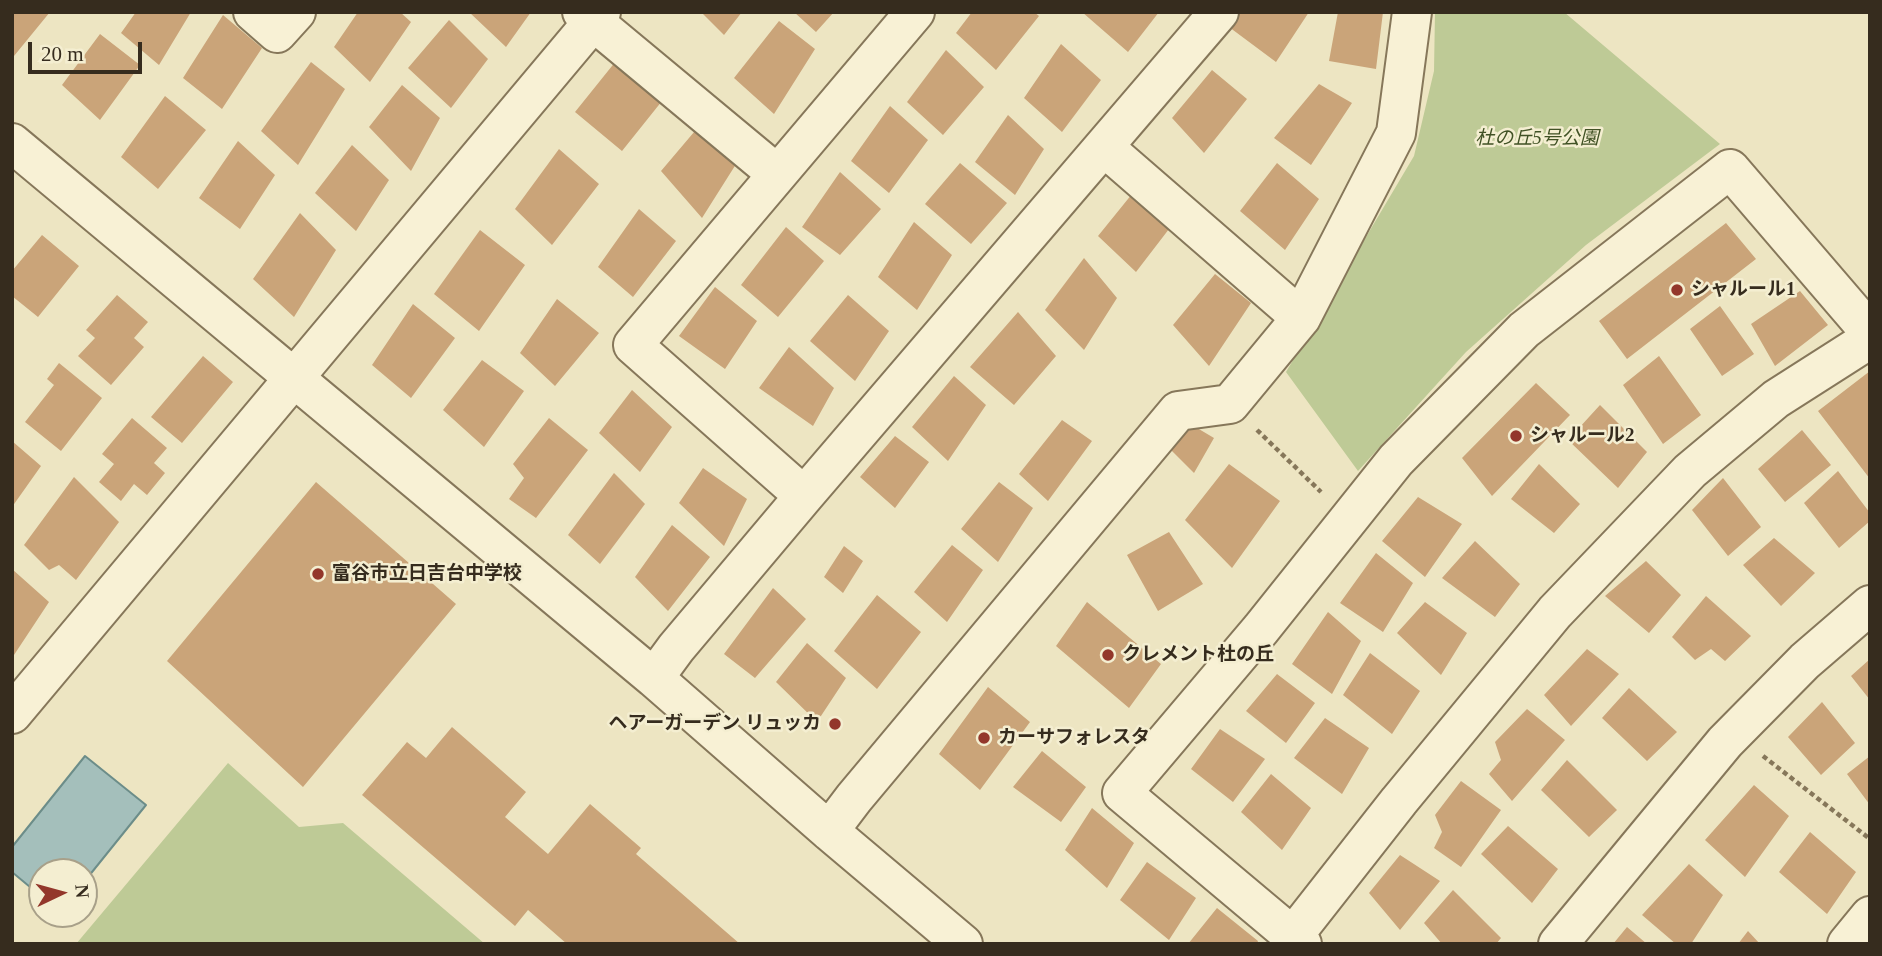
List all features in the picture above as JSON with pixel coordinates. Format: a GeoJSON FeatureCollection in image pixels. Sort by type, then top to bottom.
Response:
{"type":"FeatureCollection","features":[{"type":"Feature","properties":{"kind":"street"},"geometry":{"type":"LineString","coordinates":[[253,12],[277,33],[296,12]]}},
{"type":"Feature","properties":{"kind":"street"},"geometry":{"type":"LineString","coordinates":[[804,496],[633,345],[915,12]]}},
{"type":"Feature","properties":{"kind":"street"},"geometry":{"type":"LineString","coordinates":[[654,678],[676,648],[804,496],[1219,12]]}},
{"type":"Feature","properties":{"kind":"street"},"geometry":{"type":"LineString","coordinates":[[829,831],[1178,411],[1230,404],[1301,318],[1396,133],[1412,12]]}},
{"type":"Feature","properties":{"kind":"street"},"geometry":{"type":"LineString","coordinates":[[12,713],[294,377],[592,15],[777,174]]}},
{"type":"Feature","properties":{"kind":"street"},"geometry":{"type":"LineString","coordinates":[[1104,147],[1301,318]]}},
{"type":"Feature","properties":{"kind":"street"},"geometry":{"type":"LineString","coordinates":[[17,156],[294,377],[654,678],[963,944]]}},
{"type":"Feature","properties":{"kind":"street"},"geometry":{"type":"LineString","coordinates":[[1870,332],[1730,169],[1524,330],[1396,460],[1261,629],[1122,793],[1298,940],[1399,801],[1555,612],[1690,471],[1776,399],[1870,339]]}},
{"type":"Feature","properties":{"kind":"street"},"geometry":{"type":"LineString","coordinates":[[1558,944],[1733,733],[1805,661],[1870,605]]}},
{"type":"Feature","properties":{"kind":"street"},"geometry":{"type":"LineString","coordinates":[[1847,944],[1870,916]]}},
{"type":"Feature","properties":{"kind":"path"},"geometry":{"type":"LineString","coordinates":[[1230,404],[1308,480]]}},
{"type":"Feature","properties":{"kind":"path"},"geometry":{"type":"LineString","coordinates":[[1733,733],[1870,839]]}},
{"type":"Feature","properties":{"kind":"green space","name":"杜の丘5号公園"},"geometry":{"type":"Polygon","coordinates":[[[1435,12],[1564,12],[1720,144],[1586,245],[1466,352],[1358,471],[1286,372],[1414,156],[1434,71],[1435,12]]]}},
{"type":"Feature","properties":{"kind":"green space"},"geometry":{"type":"Polygon","coordinates":[[[228,763],[299,827],[343,823],[485,944],[76,944],[89,928],[98,928],[98,918],[228,763]]]}},
{"type":"Feature","properties":{"kind":"water"},"geometry":{"type":"Polygon","coordinates":[[[85,756],[146,805],[98,865],[98,858],[28,858],[28,885],[12,872],[12,847],[85,756]]]}},
{"type":"Feature","properties":{"kind":"building"},"geometry":{"type":"Polygon","coordinates":[[[12,12],[50,12],[14,56],[12,54],[12,12]]]}},
{"type":"Feature","properties":{"kind":"building"},"geometry":{"type":"Polygon","coordinates":[[[136,12],[191,12],[159,65],[121,33],[136,12]]]}},
{"type":"Feature","properties":{"kind":"building"},"geometry":{"type":"Polygon","coordinates":[[[358,12],[400,12],[411,22],[370,82],[334,47],[358,12]]]}},
{"type":"Feature","properties":{"kind":"building"},"geometry":{"type":"Polygon","coordinates":[[[469,12],[531,12],[506,47],[469,12]]]}},
{"type":"Feature","properties":{"kind":"building"},"geometry":{"type":"Polygon","coordinates":[[[701,12],[742,12],[724,35],[701,12]]]}},
{"type":"Feature","properties":{"kind":"building"},"geometry":{"type":"Polygon","coordinates":[[[794,12],[834,12],[816,32],[794,12]]]}},
{"type":"Feature","properties":{"kind":"building"},"geometry":{"type":"Polygon","coordinates":[[[972,12],[1034,12],[1039,16],[996,70],[956,33],[972,12]]]}},
{"type":"Feature","properties":{"kind":"building"},"geometry":{"type":"Polygon","coordinates":[[[1082,12],[1159,12],[1128,52],[1082,12]]]}},
{"type":"Feature","properties":{"kind":"building"},"geometry":{"type":"Polygon","coordinates":[[[1240,12],[1309,12],[1276,62],[1229,27],[1240,12]]]}},
{"type":"Feature","properties":{"kind":"building"},"geometry":{"type":"Polygon","coordinates":[[[1338,12],[1383,12],[1376,69],[1329,61],[1338,12]]]}},
{"type":"Feature","properties":{"kind":"building"},"geometry":{"type":"Polygon","coordinates":[[[223,15],[262,48],[222,109],[183,78],[223,15]]]}},
{"type":"Feature","properties":{"kind":"building"},"geometry":{"type":"Polygon","coordinates":[[[449,20],[488,59],[451,108],[408,68],[449,20]]]}},
{"type":"Feature","properties":{"kind":"building"},"geometry":{"type":"Polygon","coordinates":[[[779,21],[815,49],[774,114],[734,78],[779,21]]]}},
{"type":"Feature","properties":{"kind":"building"},"geometry":{"type":"Polygon","coordinates":[[[100,34],[140,65],[100,120],[62,85],[100,34]]]}},
{"type":"Feature","properties":{"kind":"building"},"geometry":{"type":"Polygon","coordinates":[[[1061,44],[1101,80],[1062,132],[1024,98],[1061,44]]]}},
{"type":"Feature","properties":{"kind":"building"},"geometry":{"type":"Polygon","coordinates":[[[946,50],[984,87],[943,135],[907,102],[946,50]]]}},
{"type":"Feature","properties":{"kind":"building"},"geometry":{"type":"Polygon","coordinates":[[[616,61],[662,101],[622,151],[575,112],[616,61]]]}},
{"type":"Feature","properties":{"kind":"building"},"geometry":{"type":"Polygon","coordinates":[[[311,62],[345,89],[298,165],[261,131],[311,62]]]}},
{"type":"Feature","properties":{"kind":"building"},"geometry":{"type":"Polygon","coordinates":[[[1212,70],[1247,99],[1204,153],[1172,118],[1212,70]]]}},
{"type":"Feature","properties":{"kind":"building"},"geometry":{"type":"Polygon","coordinates":[[[1319,84],[1352,103],[1311,165],[1274,138],[1319,84]]]}},
{"type":"Feature","properties":{"kind":"building"},"geometry":{"type":"Polygon","coordinates":[[[402,85],[440,118],[411,171],[369,127],[402,85]]]}},
{"type":"Feature","properties":{"kind":"building"},"geometry":{"type":"Polygon","coordinates":[[[165,96],[206,130],[158,189],[121,157],[165,96]]]}},
{"type":"Feature","properties":{"kind":"building"},"geometry":{"type":"Polygon","coordinates":[[[890,106],[928,140],[889,193],[851,161],[890,106]]]}},
{"type":"Feature","properties":{"kind":"building"},"geometry":{"type":"Polygon","coordinates":[[[1008,115],[1044,149],[1015,195],[975,162],[1008,115]]]}},
{"type":"Feature","properties":{"kind":"building"},"geometry":{"type":"Polygon","coordinates":[[[700,125],[738,161],[702,218],[661,171],[700,125]]]}},
{"type":"Feature","properties":{"kind":"building"},"geometry":{"type":"Polygon","coordinates":[[[238,141],[275,175],[240,229],[199,198],[238,141]]]}},
{"type":"Feature","properties":{"kind":"building"},"geometry":{"type":"Polygon","coordinates":[[[352,145],[389,180],[356,231],[315,193],[352,145]]]}},
{"type":"Feature","properties":{"kind":"building"},"geometry":{"type":"Polygon","coordinates":[[[559,149],[599,184],[552,245],[515,209],[559,149]]]}},
{"type":"Feature","properties":{"kind":"building"},"geometry":{"type":"Polygon","coordinates":[[[960,163],[1007,203],[971,244],[925,204],[960,163]]]}},
{"type":"Feature","properties":{"kind":"building"},"geometry":{"type":"Polygon","coordinates":[[[1277,163],[1319,199],[1285,250],[1240,211],[1277,163]]]}},
{"type":"Feature","properties":{"kind":"building"},"geometry":{"type":"Polygon","coordinates":[[[840,172],[881,209],[840,255],[802,227],[840,172]]]}},
{"type":"Feature","properties":{"kind":"building"},"geometry":{"type":"Polygon","coordinates":[[[1132,194],[1169,229],[1136,272],[1098,236],[1132,194]]]}},
{"type":"Feature","properties":{"kind":"building"},"geometry":{"type":"Polygon","coordinates":[[[639,209],[676,241],[633,297],[598,267],[639,209]]]}},
{"type":"Feature","properties":{"kind":"building"},"geometry":{"type":"Polygon","coordinates":[[[300,213],[336,250],[294,317],[253,279],[300,213]]]}},
{"type":"Feature","properties":{"kind":"building"},"geometry":{"type":"Polygon","coordinates":[[[914,222],[952,255],[917,310],[878,277],[914,222]]]}},
{"type":"Feature","properties":{"kind":"building","name":"シャルール1"},"geometry":{"type":"Polygon","coordinates":[[[1726,223],[1756,259],[1627,359],[1599,321],[1726,223]]]}},
{"type":"Feature","properties":{"kind":"building"},"geometry":{"type":"Polygon","coordinates":[[[786,227],[824,261],[778,317],[741,285],[786,227]]]}},
{"type":"Feature","properties":{"kind":"building"},"geometry":{"type":"Polygon","coordinates":[[[480,230],[525,265],[479,331],[434,294],[480,230]]]}},
{"type":"Feature","properties":{"kind":"building"},"geometry":{"type":"Polygon","coordinates":[[[42,235],[79,266],[38,317],[12,296],[12,271],[42,235]]]}},
{"type":"Feature","properties":{"kind":"building"},"geometry":{"type":"Polygon","coordinates":[[[1084,258],[1117,298],[1084,350],[1045,310],[1084,258]]]}},
{"type":"Feature","properties":{"kind":"building"},"geometry":{"type":"Polygon","coordinates":[[[1215,274],[1251,303],[1209,366],[1173,325],[1215,274]]]}},
{"type":"Feature","properties":{"kind":"building"},"geometry":{"type":"Polygon","coordinates":[[[715,287],[757,321],[725,369],[679,336],[715,287]]]}},
{"type":"Feature","properties":{"kind":"building"},"geometry":{"type":"Polygon","coordinates":[[[1800,291],[1828,325],[1775,366],[1751,324],[1800,291]]]}},
{"type":"Feature","properties":{"kind":"building"},"geometry":{"type":"Polygon","coordinates":[[[117,295],[148,322],[134,338],[144,347],[111,385],[78,356],[95,338],[86,330],[117,295]]]}},
{"type":"Feature","properties":{"kind":"building"},"geometry":{"type":"Polygon","coordinates":[[[848,295],[889,331],[855,381],[810,341],[848,295]]]}},
{"type":"Feature","properties":{"kind":"building"},"geometry":{"type":"Polygon","coordinates":[[[557,299],[599,333],[555,386],[520,353],[557,299]]]}},
{"type":"Feature","properties":{"kind":"building"},"geometry":{"type":"Polygon","coordinates":[[[413,304],[455,338],[411,398],[372,365],[413,304]]]}},
{"type":"Feature","properties":{"kind":"building"},"geometry":{"type":"Polygon","coordinates":[[[1720,306],[1754,354],[1722,376],[1690,329],[1720,306]]]}},
{"type":"Feature","properties":{"kind":"building"},"geometry":{"type":"Polygon","coordinates":[[[1018,312],[1056,356],[1014,405],[970,367],[1018,312]]]}},
{"type":"Feature","properties":{"kind":"building"},"geometry":{"type":"Polygon","coordinates":[[[789,347],[834,388],[813,426],[759,388],[789,347]]]}},
{"type":"Feature","properties":{"kind":"building"},"geometry":{"type":"Polygon","coordinates":[[[203,356],[233,382],[182,443],[151,417],[203,356]]]}},
{"type":"Feature","properties":{"kind":"building"},"geometry":{"type":"Polygon","coordinates":[[[1659,356],[1701,415],[1663,444],[1623,385],[1659,356]]]}},
{"type":"Feature","properties":{"kind":"building"},"geometry":{"type":"Polygon","coordinates":[[[482,360],[524,391],[484,447],[443,410],[482,360]]]}},
{"type":"Feature","properties":{"kind":"building"},"geometry":{"type":"Polygon","coordinates":[[[59,363],[102,398],[61,451],[25,422],[54,385],[47,379],[59,363]]]}},
{"type":"Feature","properties":{"kind":"building"},"geometry":{"type":"Polygon","coordinates":[[[1870,371],[1870,479],[1818,411],[1870,371]]]}},
{"type":"Feature","properties":{"kind":"building"},"geometry":{"type":"Polygon","coordinates":[[[954,376],[986,405],[948,461],[912,427],[954,376]]]}},
{"type":"Feature","properties":{"kind":"building","name":"シャルール2"},"geometry":{"type":"Polygon","coordinates":[[[1536,383],[1570,415],[1492,496],[1462,458],[1536,383]]]}},
{"type":"Feature","properties":{"kind":"building"},"geometry":{"type":"Polygon","coordinates":[[[632,390],[672,427],[640,472],[599,433],[632,390]]]}},
{"type":"Feature","properties":{"kind":"building"},"geometry":{"type":"Polygon","coordinates":[[[1600,405],[1647,452],[1618,488],[1568,440],[1600,405]]]}},
{"type":"Feature","properties":{"kind":"building"},"geometry":{"type":"Polygon","coordinates":[[[132,418],[167,448],[154,463],[165,473],[147,495],[134,484],[121,501],[99,482],[114,464],[102,454],[132,418]]]}},
{"type":"Feature","properties":{"kind":"building"},"geometry":{"type":"Polygon","coordinates":[[[549,418],[588,450],[536,518],[509,499],[524,478],[513,464],[549,418]]]}},
{"type":"Feature","properties":{"kind":"building"},"geometry":{"type":"Polygon","coordinates":[[[1062,420],[1092,441],[1048,501],[1019,474],[1062,420]]]}},
{"type":"Feature","properties":{"kind":"building"},"geometry":{"type":"Polygon","coordinates":[[[1187,422],[1214,438],[1194,473],[1167,446],[1187,422]]]}},
{"type":"Feature","properties":{"kind":"building"},"geometry":{"type":"Polygon","coordinates":[[[1802,430],[1831,465],[1785,502],[1758,469],[1802,430]]]}},
{"type":"Feature","properties":{"kind":"building"},"geometry":{"type":"Polygon","coordinates":[[[895,436],[929,462],[895,508],[860,477],[895,436]]]}},
{"type":"Feature","properties":{"kind":"building"},"geometry":{"type":"Polygon","coordinates":[[[12,441],[41,466],[12,507],[12,441]]]}},
{"type":"Feature","properties":{"kind":"building"},"geometry":{"type":"Polygon","coordinates":[[[1229,464],[1280,501],[1232,568],[1185,520],[1229,464]]]}},
{"type":"Feature","properties":{"kind":"building"},"geometry":{"type":"Polygon","coordinates":[[[1539,464],[1580,504],[1554,533],[1511,499],[1539,464]]]}},
{"type":"Feature","properties":{"kind":"building"},"geometry":{"type":"Polygon","coordinates":[[[703,468],[747,499],[724,546],[679,503],[703,468]]]}},
{"type":"Feature","properties":{"kind":"building"},"geometry":{"type":"Polygon","coordinates":[[[1838,471],[1870,513],[1870,521],[1839,548],[1804,503],[1838,471]]]}},
{"type":"Feature","properties":{"kind":"building"},"geometry":{"type":"Polygon","coordinates":[[[614,473],[645,504],[600,564],[568,535],[614,473]]]}},
{"type":"Feature","properties":{"kind":"building"},"geometry":{"type":"Polygon","coordinates":[[[74,477],[119,522],[76,580],[59,565],[49,570],[24,545],[74,477]]]}},
{"type":"Feature","properties":{"kind":"building"},"geometry":{"type":"Polygon","coordinates":[[[1723,478],[1761,527],[1728,556],[1692,510],[1723,478]]]}},
{"type":"Feature","properties":{"kind":"building"},"geometry":{"type":"Polygon","coordinates":[[[316,482],[456,604],[303,787],[167,661],[316,482]]]}},
{"type":"Feature","properties":{"kind":"building"},"geometry":{"type":"Polygon","coordinates":[[[999,482],[1033,508],[998,562],[961,529],[999,482]]]}},
{"type":"Feature","properties":{"kind":"building"},"geometry":{"type":"Polygon","coordinates":[[[1418,497],[1462,524],[1425,577],[1382,541],[1418,497]]]}},
{"type":"Feature","properties":{"kind":"building"},"geometry":{"type":"Polygon","coordinates":[[[672,525],[710,557],[668,611],[635,577],[672,525]]]}},
{"type":"Feature","properties":{"kind":"building"},"geometry":{"type":"Polygon","coordinates":[[[1169,532],[1203,584],[1158,611],[1127,555],[1169,532]]]}},
{"type":"Feature","properties":{"kind":"building"},"geometry":{"type":"Polygon","coordinates":[[[1774,538],[1815,573],[1781,606],[1743,565],[1774,538]]]}},
{"type":"Feature","properties":{"kind":"building"},"geometry":{"type":"Polygon","coordinates":[[[1475,541],[1520,584],[1495,617],[1442,578],[1475,541]]]}},
{"type":"Feature","properties":{"kind":"building"},"geometry":{"type":"Polygon","coordinates":[[[952,545],[983,570],[947,622],[914,592],[952,545]]]}},
{"type":"Feature","properties":{"kind":"building"},"geometry":{"type":"Polygon","coordinates":[[[844,546],[863,561],[843,593],[824,577],[844,546]]]}},
{"type":"Feature","properties":{"kind":"building"},"geometry":{"type":"Polygon","coordinates":[[[1376,553],[1413,583],[1383,632],[1340,603],[1376,553]]]}},
{"type":"Feature","properties":{"kind":"building"},"geometry":{"type":"Polygon","coordinates":[[[1646,561],[1681,595],[1649,633],[1605,596],[1646,561]]]}},
{"type":"Feature","properties":{"kind":"building"},"geometry":{"type":"Polygon","coordinates":[[[12,569],[49,602],[14,655],[12,653],[12,569]]]}},
{"type":"Feature","properties":{"kind":"building"},"geometry":{"type":"Polygon","coordinates":[[[773,588],[806,619],[755,678],[724,654],[773,588]]]}},
{"type":"Feature","properties":{"kind":"building"},"geometry":{"type":"Polygon","coordinates":[[[877,595],[921,632],[877,689],[834,651],[877,595]]]}},
{"type":"Feature","properties":{"kind":"building"},"geometry":{"type":"Polygon","coordinates":[[[1706,596],[1751,636],[1725,661],[1711,649],[1695,660],[1672,637],[1706,596]]]}},
{"type":"Feature","properties":{"kind":"building","name":"クレメント杜の丘"},"geometry":{"type":"Polygon","coordinates":[[[1087,602],[1161,664],[1129,708],[1056,646],[1087,602]]]}},
{"type":"Feature","properties":{"kind":"building"},"geometry":{"type":"Polygon","coordinates":[[[1425,602],[1467,633],[1441,675],[1397,633],[1425,602]]]}},
{"type":"Feature","properties":{"kind":"building"},"geometry":{"type":"Polygon","coordinates":[[[1328,612],[1361,641],[1332,694],[1292,664],[1328,612]]]}},
{"type":"Feature","properties":{"kind":"building"},"geometry":{"type":"Polygon","coordinates":[[[807,643],[846,678],[817,722],[776,682],[807,643]]]}},
{"type":"Feature","properties":{"kind":"building"},"geometry":{"type":"Polygon","coordinates":[[[1587,649],[1619,674],[1571,726],[1544,695],[1587,649]]]}},
{"type":"Feature","properties":{"kind":"building"},"geometry":{"type":"Polygon","coordinates":[[[1370,653],[1420,691],[1392,734],[1343,695],[1370,653]]]}},
{"type":"Feature","properties":{"kind":"building"},"geometry":{"type":"Polygon","coordinates":[[[1870,659],[1870,700],[1851,676],[1870,659]]]}},
{"type":"Feature","properties":{"kind":"building"},"geometry":{"type":"Polygon","coordinates":[[[1277,674],[1315,703],[1286,743],[1246,711],[1277,674]]]}},
{"type":"Feature","properties":{"kind":"building","name":"カーサフォレスタ"},"geometry":{"type":"Polygon","coordinates":[[[988,687],[1030,722],[980,790],[939,754],[988,687]]]}},
{"type":"Feature","properties":{"kind":"building"},"geometry":{"type":"Polygon","coordinates":[[[1629,688],[1677,732],[1647,761],[1602,718],[1629,688]]]}},
{"type":"Feature","properties":{"kind":"building"},"geometry":{"type":"Polygon","coordinates":[[[1822,702],[1855,743],[1821,775],[1788,737],[1822,702]]]}},
{"type":"Feature","properties":{"kind":"building"},"geometry":{"type":"Polygon","coordinates":[[[1527,709],[1565,740],[1512,801],[1489,774],[1501,760],[1495,742],[1527,709]]]}},
{"type":"Feature","properties":{"kind":"building"},"geometry":{"type":"Polygon","coordinates":[[[1325,718],[1369,748],[1342,794],[1294,758],[1325,718]]]}},
{"type":"Feature","properties":{"kind":"building"},"geometry":{"type":"Polygon","coordinates":[[[452,727],[526,792],[505,817],[548,854],[590,804],[641,848],[636,854],[740,944],[567,944],[528,910],[515,926],[362,795],[407,742],[426,758],[452,727]]]}},
{"type":"Feature","properties":{"kind":"building"},"geometry":{"type":"Polygon","coordinates":[[[1220,729],[1265,759],[1233,802],[1191,769],[1220,729]]]}},
{"type":"Feature","properties":{"kind":"building"},"geometry":{"type":"Polygon","coordinates":[[[1042,751],[1086,787],[1061,822],[1013,787],[1042,751]]]}},
{"type":"Feature","properties":{"kind":"building"},"geometry":{"type":"Polygon","coordinates":[[[1870,756],[1870,805],[1847,774],[1870,756]]]}},
{"type":"Feature","properties":{"kind":"building"},"geometry":{"type":"Polygon","coordinates":[[[1567,760],[1617,810],[1589,837],[1541,790],[1567,760]]]}},
{"type":"Feature","properties":{"kind":"building"},"geometry":{"type":"Polygon","coordinates":[[[1271,774],[1311,808],[1282,850],[1241,812],[1271,774]]]}},
{"type":"Feature","properties":{"kind":"building"},"geometry":{"type":"Polygon","coordinates":[[[1461,781],[1501,810],[1461,867],[1434,848],[1442,832],[1435,815],[1461,781]]]}},
{"type":"Feature","properties":{"kind":"building"},"geometry":{"type":"Polygon","coordinates":[[[1754,785],[1789,816],[1745,877],[1705,840],[1754,785]]]}},
{"type":"Feature","properties":{"kind":"building"},"geometry":{"type":"Polygon","coordinates":[[[1092,808],[1134,843],[1107,888],[1065,850],[1092,808]]]}},
{"type":"Feature","properties":{"kind":"building"},"geometry":{"type":"Polygon","coordinates":[[[1508,826],[1558,869],[1532,903],[1481,854],[1508,826]]]}},
{"type":"Feature","properties":{"kind":"building"},"geometry":{"type":"Polygon","coordinates":[[[1810,832],[1856,872],[1827,914],[1779,872],[1810,832]]]}},
{"type":"Feature","properties":{"kind":"building"},"geometry":{"type":"Polygon","coordinates":[[[1400,855],[1440,881],[1400,930],[1369,893],[1400,855]]]}},
{"type":"Feature","properties":{"kind":"building"},"geometry":{"type":"Polygon","coordinates":[[[1147,862],[1196,898],[1169,940],[1120,900],[1147,862]]]}},
{"type":"Feature","properties":{"kind":"building"},"geometry":{"type":"Polygon","coordinates":[[[1689,864],[1723,895],[1691,944],[1676,944],[1642,915],[1689,864]]]}},
{"type":"Feature","properties":{"kind":"building"},"geometry":{"type":"Polygon","coordinates":[[[1453,890],[1501,938],[1496,944],[1442,944],[1424,923],[1453,890]]]}},
{"type":"Feature","properties":{"kind":"building"},"geometry":{"type":"Polygon","coordinates":[[[1217,908],[1258,941],[1257,944],[1188,944],[1217,908]]]}},
{"type":"Feature","properties":{"kind":"building"},"geometry":{"type":"Polygon","coordinates":[[[1627,927],[1647,944],[1613,944],[1627,927]]]}},
{"type":"Feature","properties":{"kind":"building"},"geometry":{"type":"Polygon","coordinates":[[[1748,931],[1760,944],[1738,944],[1748,931]]]}},
{"type":"Feature","properties":{"kind":"place","name":"シャルール1"},"geometry":{"type":"Point","coordinates":[1677,290]}},
{"type":"Feature","properties":{"kind":"place","name":"シャルール2"},"geometry":{"type":"Point","coordinates":[1516,436]}},
{"type":"Feature","properties":{"kind":"place","name":"富谷市立日吉台中学校"},"geometry":{"type":"Point","coordinates":[318,574]}},
{"type":"Feature","properties":{"kind":"place","name":"クレメント杜の丘"},"geometry":{"type":"Point","coordinates":[1108,655]}},
{"type":"Feature","properties":{"kind":"place","name":"ヘアーガーデン リュッカ"},"geometry":{"type":"Point","coordinates":[835,724]}},
{"type":"Feature","properties":{"kind":"place","name":"カーサフォレスタ"},"geometry":{"type":"Point","coordinates":[984,738]}}]}
